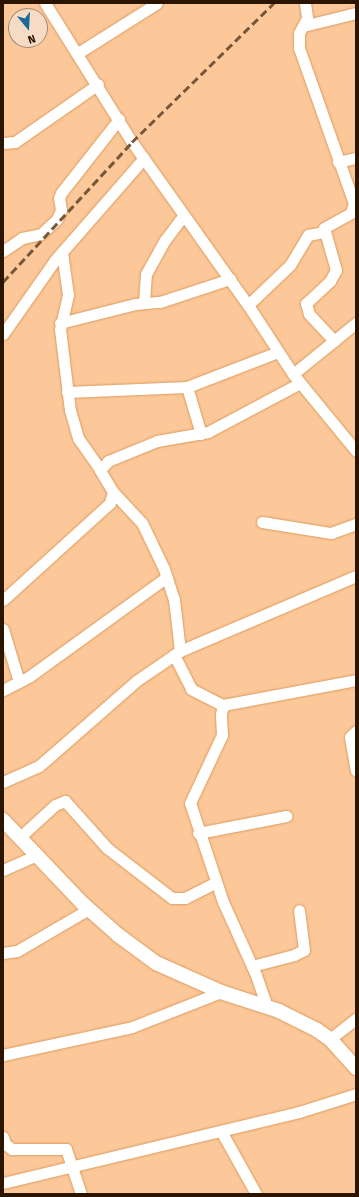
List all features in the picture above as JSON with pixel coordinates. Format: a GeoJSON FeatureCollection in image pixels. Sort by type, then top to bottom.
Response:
{"type":"FeatureCollection","features":[{"type":"Feature","properties":{"kind":"street"},"geometry":{"type":"LineString","coordinates":[[45,3],[144,158],[248,305],[293,374],[352,440],[356,451]]}},
{"type":"Feature","properties":{"kind":"street"},"geometry":{"type":"LineString","coordinates":[[78,53],[157,3]]}},
{"type":"Feature","properties":{"kind":"street"},"geometry":{"type":"LineString","coordinates":[[248,305],[290,265],[308,235],[323,232],[328,224],[351,213],[353,209],[354,203],[338,162],[299,48],[297,39],[308,13],[305,3]]}},
{"type":"Feature","properties":{"kind":"street"},"geometry":{"type":"LineString","coordinates":[[303,26],[356,14]]}},
{"type":"Feature","properties":{"kind":"street"},"geometry":{"type":"LineString","coordinates":[[3,143],[9,145],[15,142],[98,84]]}},
{"type":"Feature","properties":{"kind":"street"},"geometry":{"type":"LineString","coordinates":[[3,251],[22,238],[41,234],[57,219],[61,210],[59,198],[61,192],[119,119]]}},
{"type":"Feature","properties":{"kind":"street"},"geometry":{"type":"LineString","coordinates":[[3,334],[62,252],[144,158]]}},
{"type":"Feature","properties":{"kind":"street"},"geometry":{"type":"LineString","coordinates":[[338,162],[356,158]]}},
{"type":"Feature","properties":{"kind":"street"},"geometry":{"type":"LineString","coordinates":[[144,302],[146,274],[162,243],[184,215]]}},
{"type":"Feature","properties":{"kind":"street"},"geometry":{"type":"LineString","coordinates":[[323,232],[336,270],[330,281],[308,299],[306,309],[334,341]]}},
{"type":"Feature","properties":{"kind":"street"},"geometry":{"type":"LineString","coordinates":[[62,252],[68,295],[60,323],[67,392],[74,430],[83,448],[100,470],[113,492],[142,523],[167,577],[174,599],[180,640],[177,653],[191,689],[224,705],[356,680]]}},
{"type":"Feature","properties":{"kind":"street"},"geometry":{"type":"LineString","coordinates":[[60,323],[144,302],[160,302],[230,279]]}},
{"type":"Feature","properties":{"kind":"street"},"geometry":{"type":"LineString","coordinates":[[293,374],[356,323]]}},
{"type":"Feature","properties":{"kind":"street"},"geometry":{"type":"LineString","coordinates":[[67,392],[187,386],[278,352]]}},
{"type":"Feature","properties":{"kind":"street"},"geometry":{"type":"LineString","coordinates":[[100,470],[108,461],[157,441],[201,434],[300,383]]}},
{"type":"Feature","properties":{"kind":"street"},"geometry":{"type":"LineString","coordinates":[[187,386],[201,434]]}},
{"type":"Feature","properties":{"kind":"street"},"geometry":{"type":"LineString","coordinates":[[3,600],[110,503],[113,492]]}},
{"type":"Feature","properties":{"kind":"street"},"geometry":{"type":"LineString","coordinates":[[262,522],[331,533],[356,524]]}},
{"type":"Feature","properties":{"kind":"street"},"geometry":{"type":"LineString","coordinates":[[3,782],[39,766],[136,682],[177,653],[356,576]]}},
{"type":"Feature","properties":{"kind":"street"},"geometry":{"type":"LineString","coordinates":[[3,690],[19,682],[167,577]]}},
{"type":"Feature","properties":{"kind":"street"},"geometry":{"type":"LineString","coordinates":[[3,629],[19,682]]}},
{"type":"Feature","properties":{"kind":"street"},"geometry":{"type":"LineString","coordinates":[[224,705],[221,714],[222,735],[190,804],[198,833],[216,882],[252,966],[267,1007]]}},
{"type":"Feature","properties":{"kind":"street"},"geometry":{"type":"LineString","coordinates":[[356,731],[350,737],[356,770]]}},
{"type":"Feature","properties":{"kind":"street"},"geometry":{"type":"LineString","coordinates":[[20,838],[55,805],[65,801],[107,848],[172,898],[185,898],[216,882]]}},
{"type":"Feature","properties":{"kind":"street"},"geometry":{"type":"LineString","coordinates":[[198,833],[286,816]]}},
{"type":"Feature","properties":{"kind":"street"},"geometry":{"type":"LineString","coordinates":[[3,820],[89,909],[118,935],[156,963],[221,992],[267,1007],[317,1030],[330,1039],[356,1068]]}},
{"type":"Feature","properties":{"kind":"street"},"geometry":{"type":"LineString","coordinates":[[3,870],[37,855]]}},
{"type":"Feature","properties":{"kind":"street"},"geometry":{"type":"LineString","coordinates":[[3,953],[18,951],[89,909]]}},
{"type":"Feature","properties":{"kind":"street"},"geometry":{"type":"LineString","coordinates":[[252,966],[294,955],[304,950],[299,910]]}},
{"type":"Feature","properties":{"kind":"street"},"geometry":{"type":"LineString","coordinates":[[3,1055],[132,1027],[221,992]]}},
{"type":"Feature","properties":{"kind":"street"},"geometry":{"type":"LineString","coordinates":[[330,1039],[356,1019]]}},
{"type":"Feature","properties":{"kind":"street"},"geometry":{"type":"LineString","coordinates":[[3,1182],[73,1167],[319,1107],[356,1094]]}},
{"type":"Feature","properties":{"kind":"street"},"geometry":{"type":"LineString","coordinates":[[220,1131],[256,1194]]}},
{"type":"Feature","properties":{"kind":"street"},"geometry":{"type":"LineString","coordinates":[[3,1137],[5,1144],[12,1149],[66,1149],[81,1194]]}},
{"type":"Feature","properties":{"kind":"railway"},"geometry":{"type":"LineString","coordinates":[[3,282],[132,142],[274,3]]}}]}
